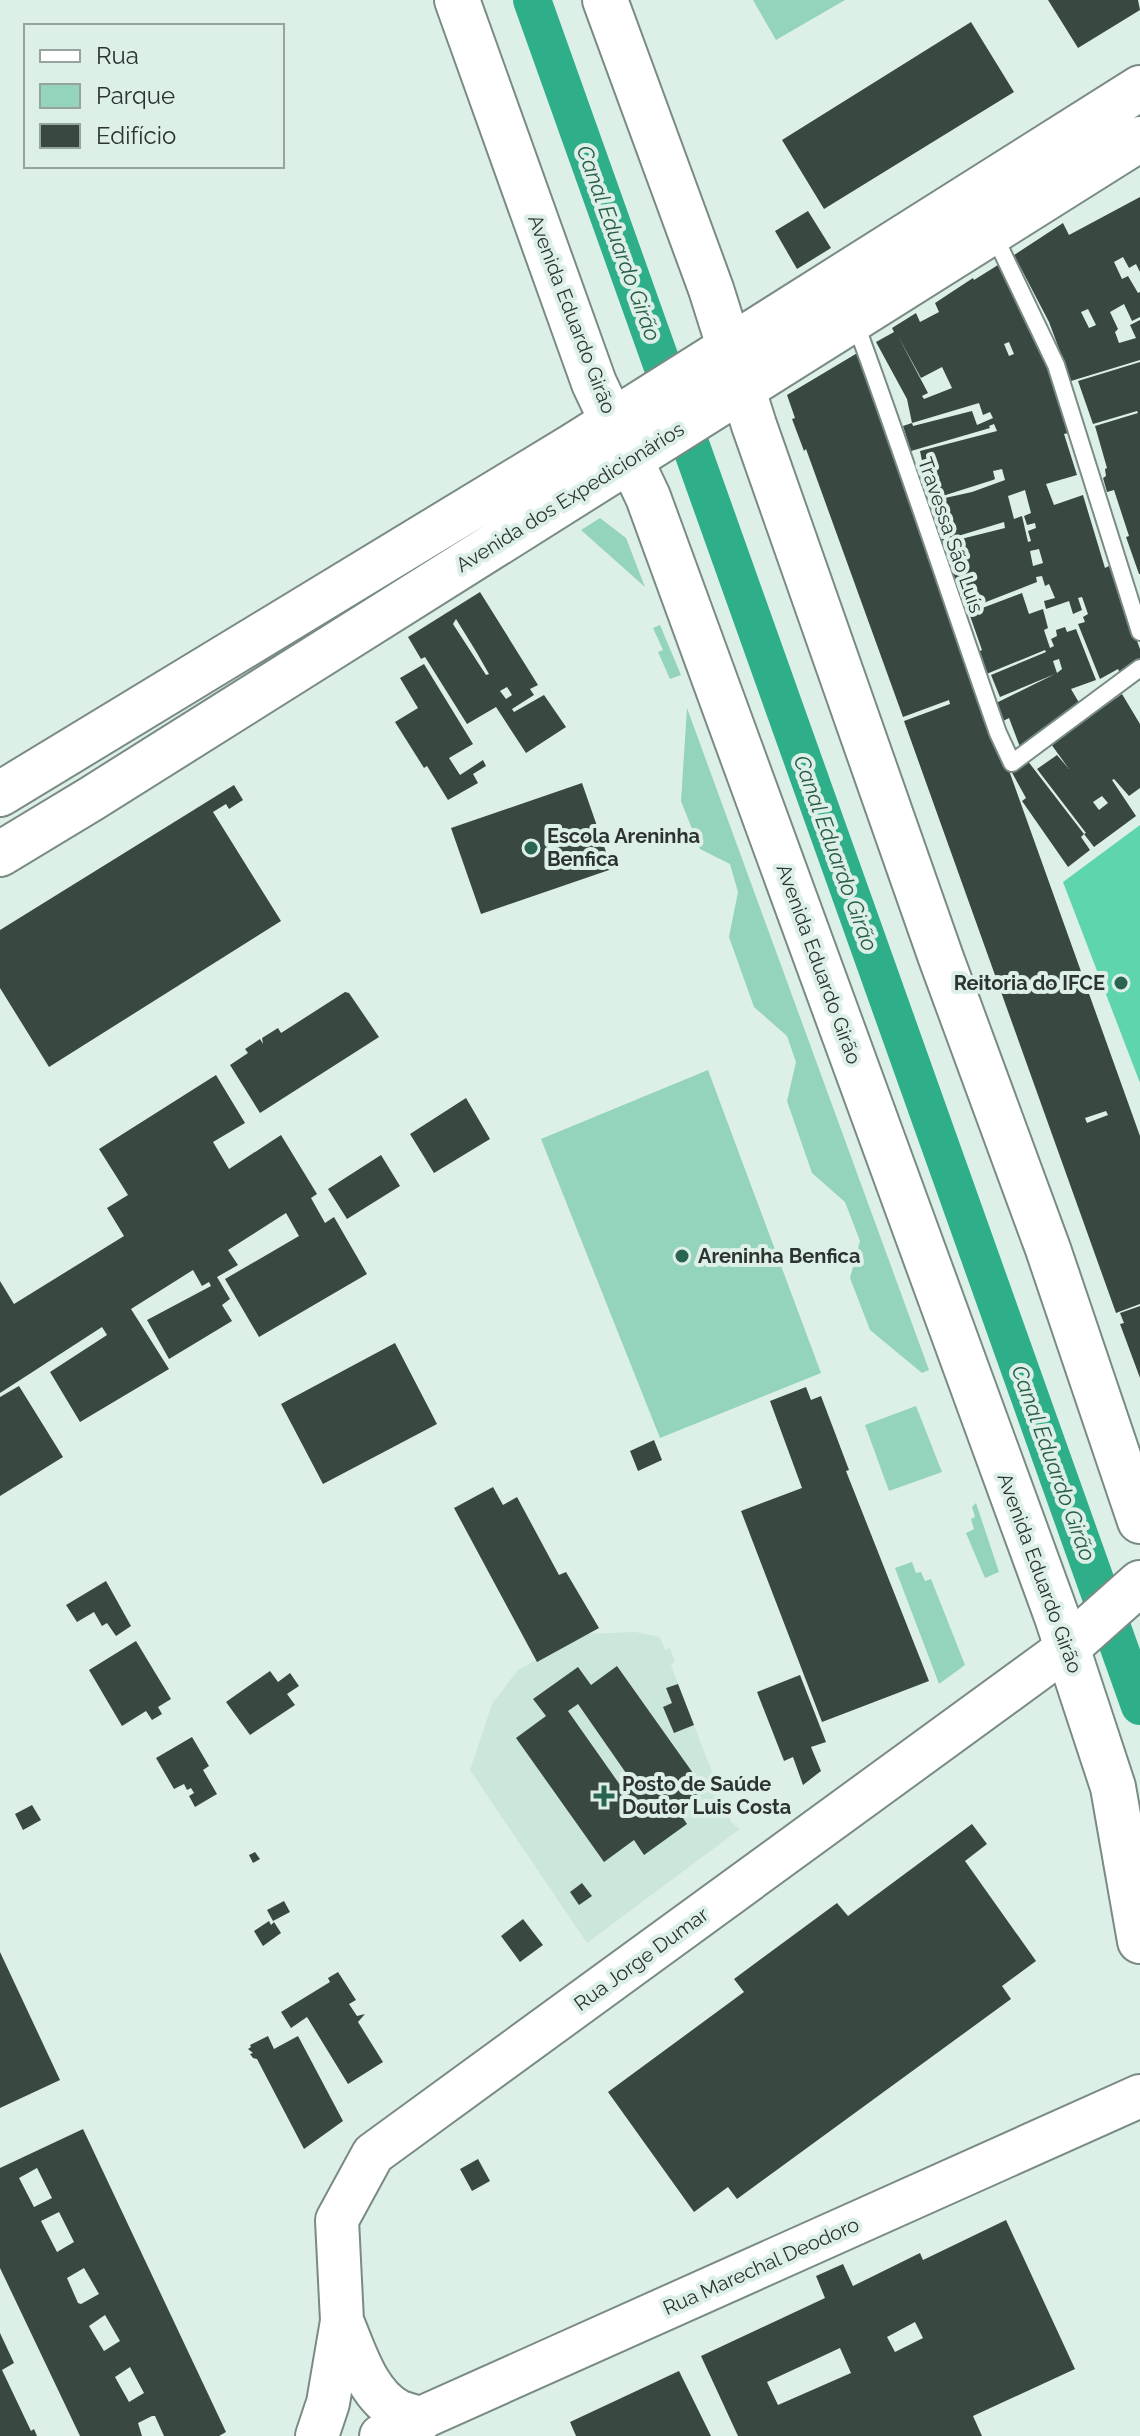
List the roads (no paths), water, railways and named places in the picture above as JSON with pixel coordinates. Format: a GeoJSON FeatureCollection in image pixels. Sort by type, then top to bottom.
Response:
{"type":"FeatureCollection","features":[{"type":"Feature","properties":{"kind":"main road","name":"Avenida Eduardo Girão"},"geometry":{"type":"LineString","coordinates":[[457,0],[589,370],[626,411],[645,450],[648,497],[1080,1636],[1113,1787],[1140,1941]]}},
{"type":"Feature","properties":{"kind":"main road"},"geometry":{"type":"LineString","coordinates":[[605,0],[711,289],[941,958],[1048,1249],[1140,1521]]}},
{"type":"Feature","properties":{"kind":"main road","name":"Avenida dos Expedicionários"},"geometry":{"type":"LineString","coordinates":[[0,794],[626,411],[1140,88]]}},
{"type":"Feature","properties":{"kind":"main road","name":"Avenida dos Expedicionários"},"geometry":{"type":"LineString","coordinates":[[0,854],[1140,139]]}},
{"type":"Feature","properties":{"kind":"main road","name":"Rua Jorge Dumar"},"geometry":{"type":"LineString","coordinates":[[1080,1636],[1133,1589]]}},
{"type":"Feature","properties":{"kind":"street","name":"Rua Jorge Dumar"},"geometry":{"type":"LineString","coordinates":[[317,2436],[328,2403],[342,2321],[337,2220],[373,2154],[1080,1636]]}},
{"type":"Feature","properties":{"kind":"street","name":"Rua Marechal Deodoro"},"geometry":{"type":"LineString","coordinates":[[381,2436],[1140,2096]]}},
{"type":"Feature","properties":{"kind":"street"},"geometry":{"type":"LineString","coordinates":[[342,2321],[360,2364],[377,2393],[399,2411],[422,2419]]}},
{"type":"Feature","properties":{"kind":"lane"},"geometry":{"type":"LineString","coordinates":[[993,233],[1056,365],[1140,632]]}},
{"type":"Feature","properties":{"kind":"lane","name":"Travessa São Luís"},"geometry":{"type":"LineString","coordinates":[[854,321],[894,427],[998,733],[1012,763],[1140,668]]}},
{"type":"Feature","properties":{"kind":"waterway","name":"Canal Eduardo Girão"},"geometry":{"type":"LineString","coordinates":[[532,0],[1140,1706]]}},
{"type":"Feature","properties":{"kind":"place","name":"Escola Areninha Benfica"},"geometry":{"type":"Point","coordinates":[531,848]}},
{"type":"Feature","properties":{"kind":"place","name":"Reitoria do IFCE"},"geometry":{"type":"Point","coordinates":[1121,983]}},
{"type":"Feature","properties":{"kind":"place","name":"Areninha Benfica"},"geometry":{"type":"Point","coordinates":[682,1256]}},
{"type":"Feature","properties":{"kind":"place","name":"Posto de Saúde Doutor Luis Costa"},"geometry":{"type":"Point","coordinates":[604,1796]}}]}
